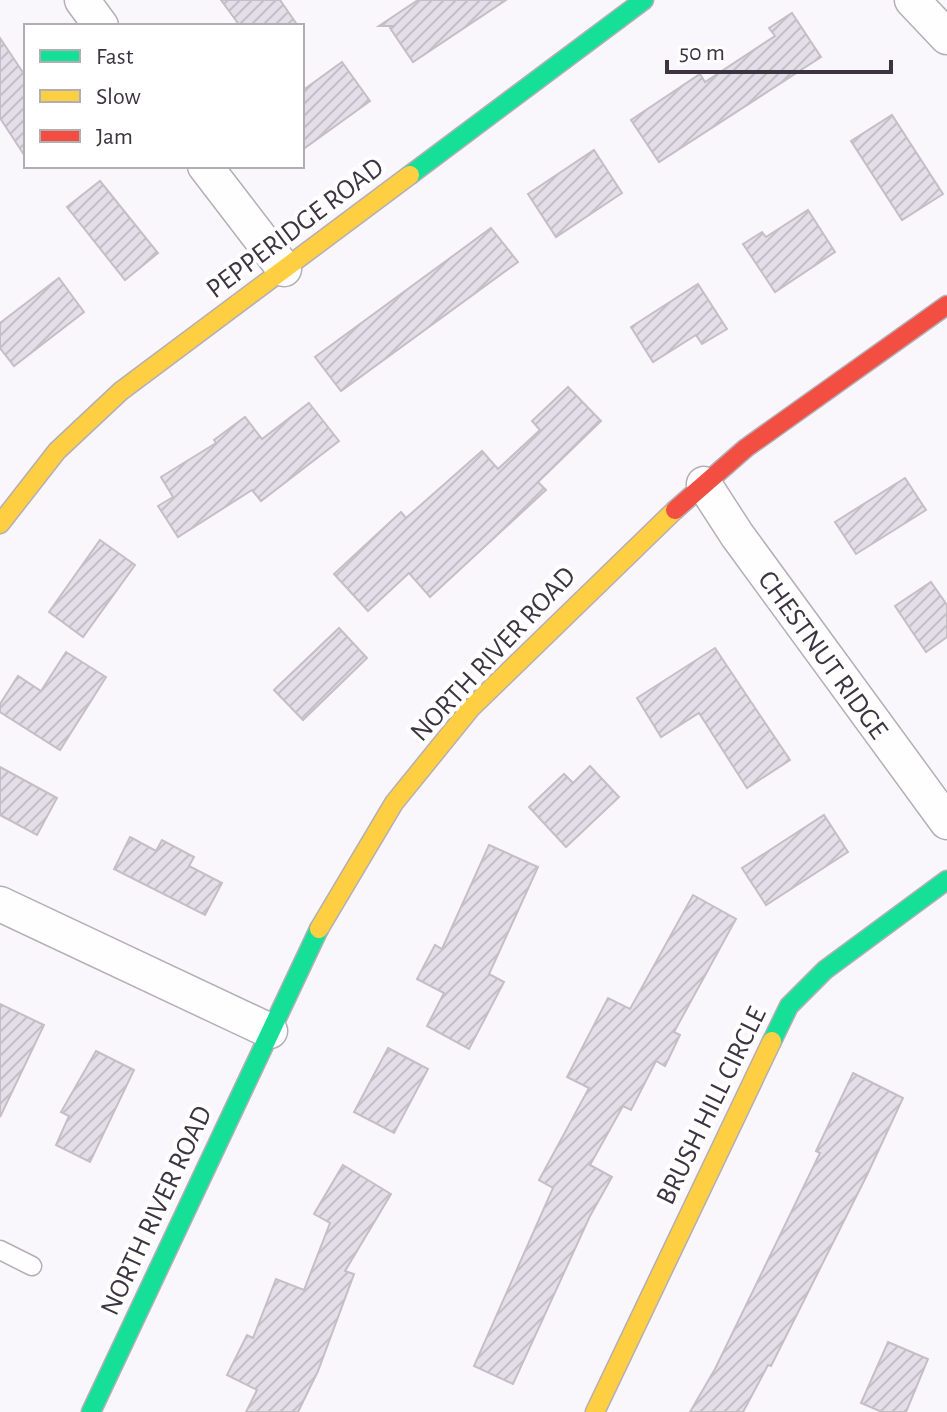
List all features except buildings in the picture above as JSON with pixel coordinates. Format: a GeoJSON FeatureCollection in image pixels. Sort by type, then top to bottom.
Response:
{"type":"FeatureCollection","features":[{"type":"Feature","properties":{"kind":"street"},"geometry":{"type":"LineString","coordinates":[[82,0],[100,24]]}},
{"type":"Feature","properties":{"kind":"street","name":"PEPPERIDGE ROAD"},"geometry":{"type":"LineString","coordinates":[[0,524],[24,491],[86,422],[121,391],[644,0]]}},
{"type":"Feature","properties":{"kind":"street"},"geometry":{"type":"LineString","coordinates":[[912,0],[947,37]]}},
{"type":"Feature","properties":{"kind":"street"},"geometry":{"type":"LineString","coordinates":[[207,168],[284,269]]}},
{"type":"Feature","properties":{"kind":"street","name":"NORTH RIVER ROAD"},"geometry":{"type":"LineString","coordinates":[[91,1412],[324,919],[394,803],[471,708],[649,532],[784,419],[947,305]]}},
{"type":"Feature","properties":{"kind":"street","name":"CHESTNUT RIDGE"},"geometry":{"type":"LineString","coordinates":[[704,484],[737,535],[947,822]]}},
{"type":"Feature","properties":{"kind":"street","name":"BRUSH HILL CIRCLE"},"geometry":{"type":"LineString","coordinates":[[595,1412],[789,1006],[813,978],[947,880]]}},
{"type":"Feature","properties":{"kind":"street"},"geometry":{"type":"LineString","coordinates":[[0,904],[270,1031]]}},
{"type":"Feature","properties":{"kind":"lane"},"geometry":{"type":"LineString","coordinates":[[0,1250],[32,1266]]}},
{"type":"Feature","properties":{"kind":"traffic: fast"},"geometry":{"type":"LineString","coordinates":[[410,175],[644,0]]}},
{"type":"Feature","properties":{"kind":"traffic: fast"},"geometry":{"type":"LineString","coordinates":[[772,1041],[789,1006],[825,970],[947,880]]}},
{"type":"Feature","properties":{"kind":"traffic: fast"},"geometry":{"type":"LineString","coordinates":[[91,1412],[319,929]]}},
{"type":"Feature","properties":{"kind":"traffic: slow"},"geometry":{"type":"LineString","coordinates":[[0,524],[57,451],[121,391],[410,175]]}},
{"type":"Feature","properties":{"kind":"traffic: slow"},"geometry":{"type":"LineString","coordinates":[[319,929],[394,803],[471,708],[675,510]]}},
{"type":"Feature","properties":{"kind":"traffic: slow"},"geometry":{"type":"LineString","coordinates":[[595,1412],[772,1041]]}},
{"type":"Feature","properties":{"kind":"traffic: jam"},"geometry":{"type":"LineString","coordinates":[[675,510],[746,448],[947,305]]}}]}
